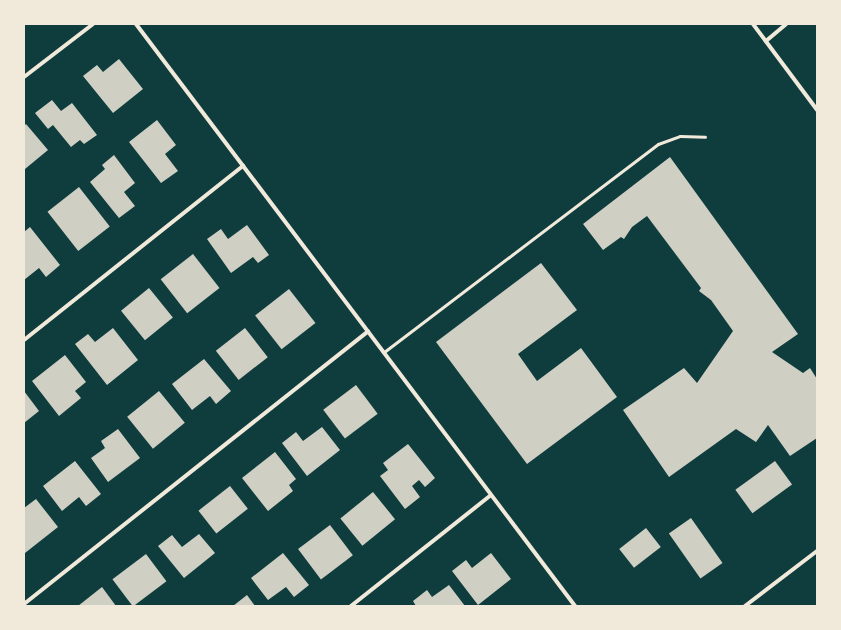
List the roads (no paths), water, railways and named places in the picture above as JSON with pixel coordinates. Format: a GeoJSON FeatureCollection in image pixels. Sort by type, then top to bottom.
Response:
{"type":"FeatureCollection","features":[{"type":"Feature","properties":{"kind":"street"},"geometry":{"type":"LineString","coordinates":[[24,77],[93,24]]}},
{"type":"Feature","properties":{"kind":"street"},"geometry":{"type":"LineString","coordinates":[[136,24],[384,352],[490,496],[575,606]]}},
{"type":"Feature","properties":{"kind":"street"},"geometry":{"type":"LineString","coordinates":[[753,24],[817,110]]}},
{"type":"Feature","properties":{"kind":"street"},"geometry":{"type":"LineString","coordinates":[[766,41],[786,24]]}},
{"type":"Feature","properties":{"kind":"street"},"geometry":{"type":"LineString","coordinates":[[24,340],[243,166]]}},
{"type":"Feature","properties":{"kind":"street"},"geometry":{"type":"LineString","coordinates":[[24,604],[368,331]]}},
{"type":"Feature","properties":{"kind":"street"},"geometry":{"type":"LineString","coordinates":[[351,606],[490,496]]}},
{"type":"Feature","properties":{"kind":"street"},"geometry":{"type":"LineString","coordinates":[[745,606],[817,551]]}},
{"type":"Feature","properties":{"kind":"lane"},"geometry":{"type":"LineString","coordinates":[[384,352],[658,144],[680,136],[705,137]]}}]}
